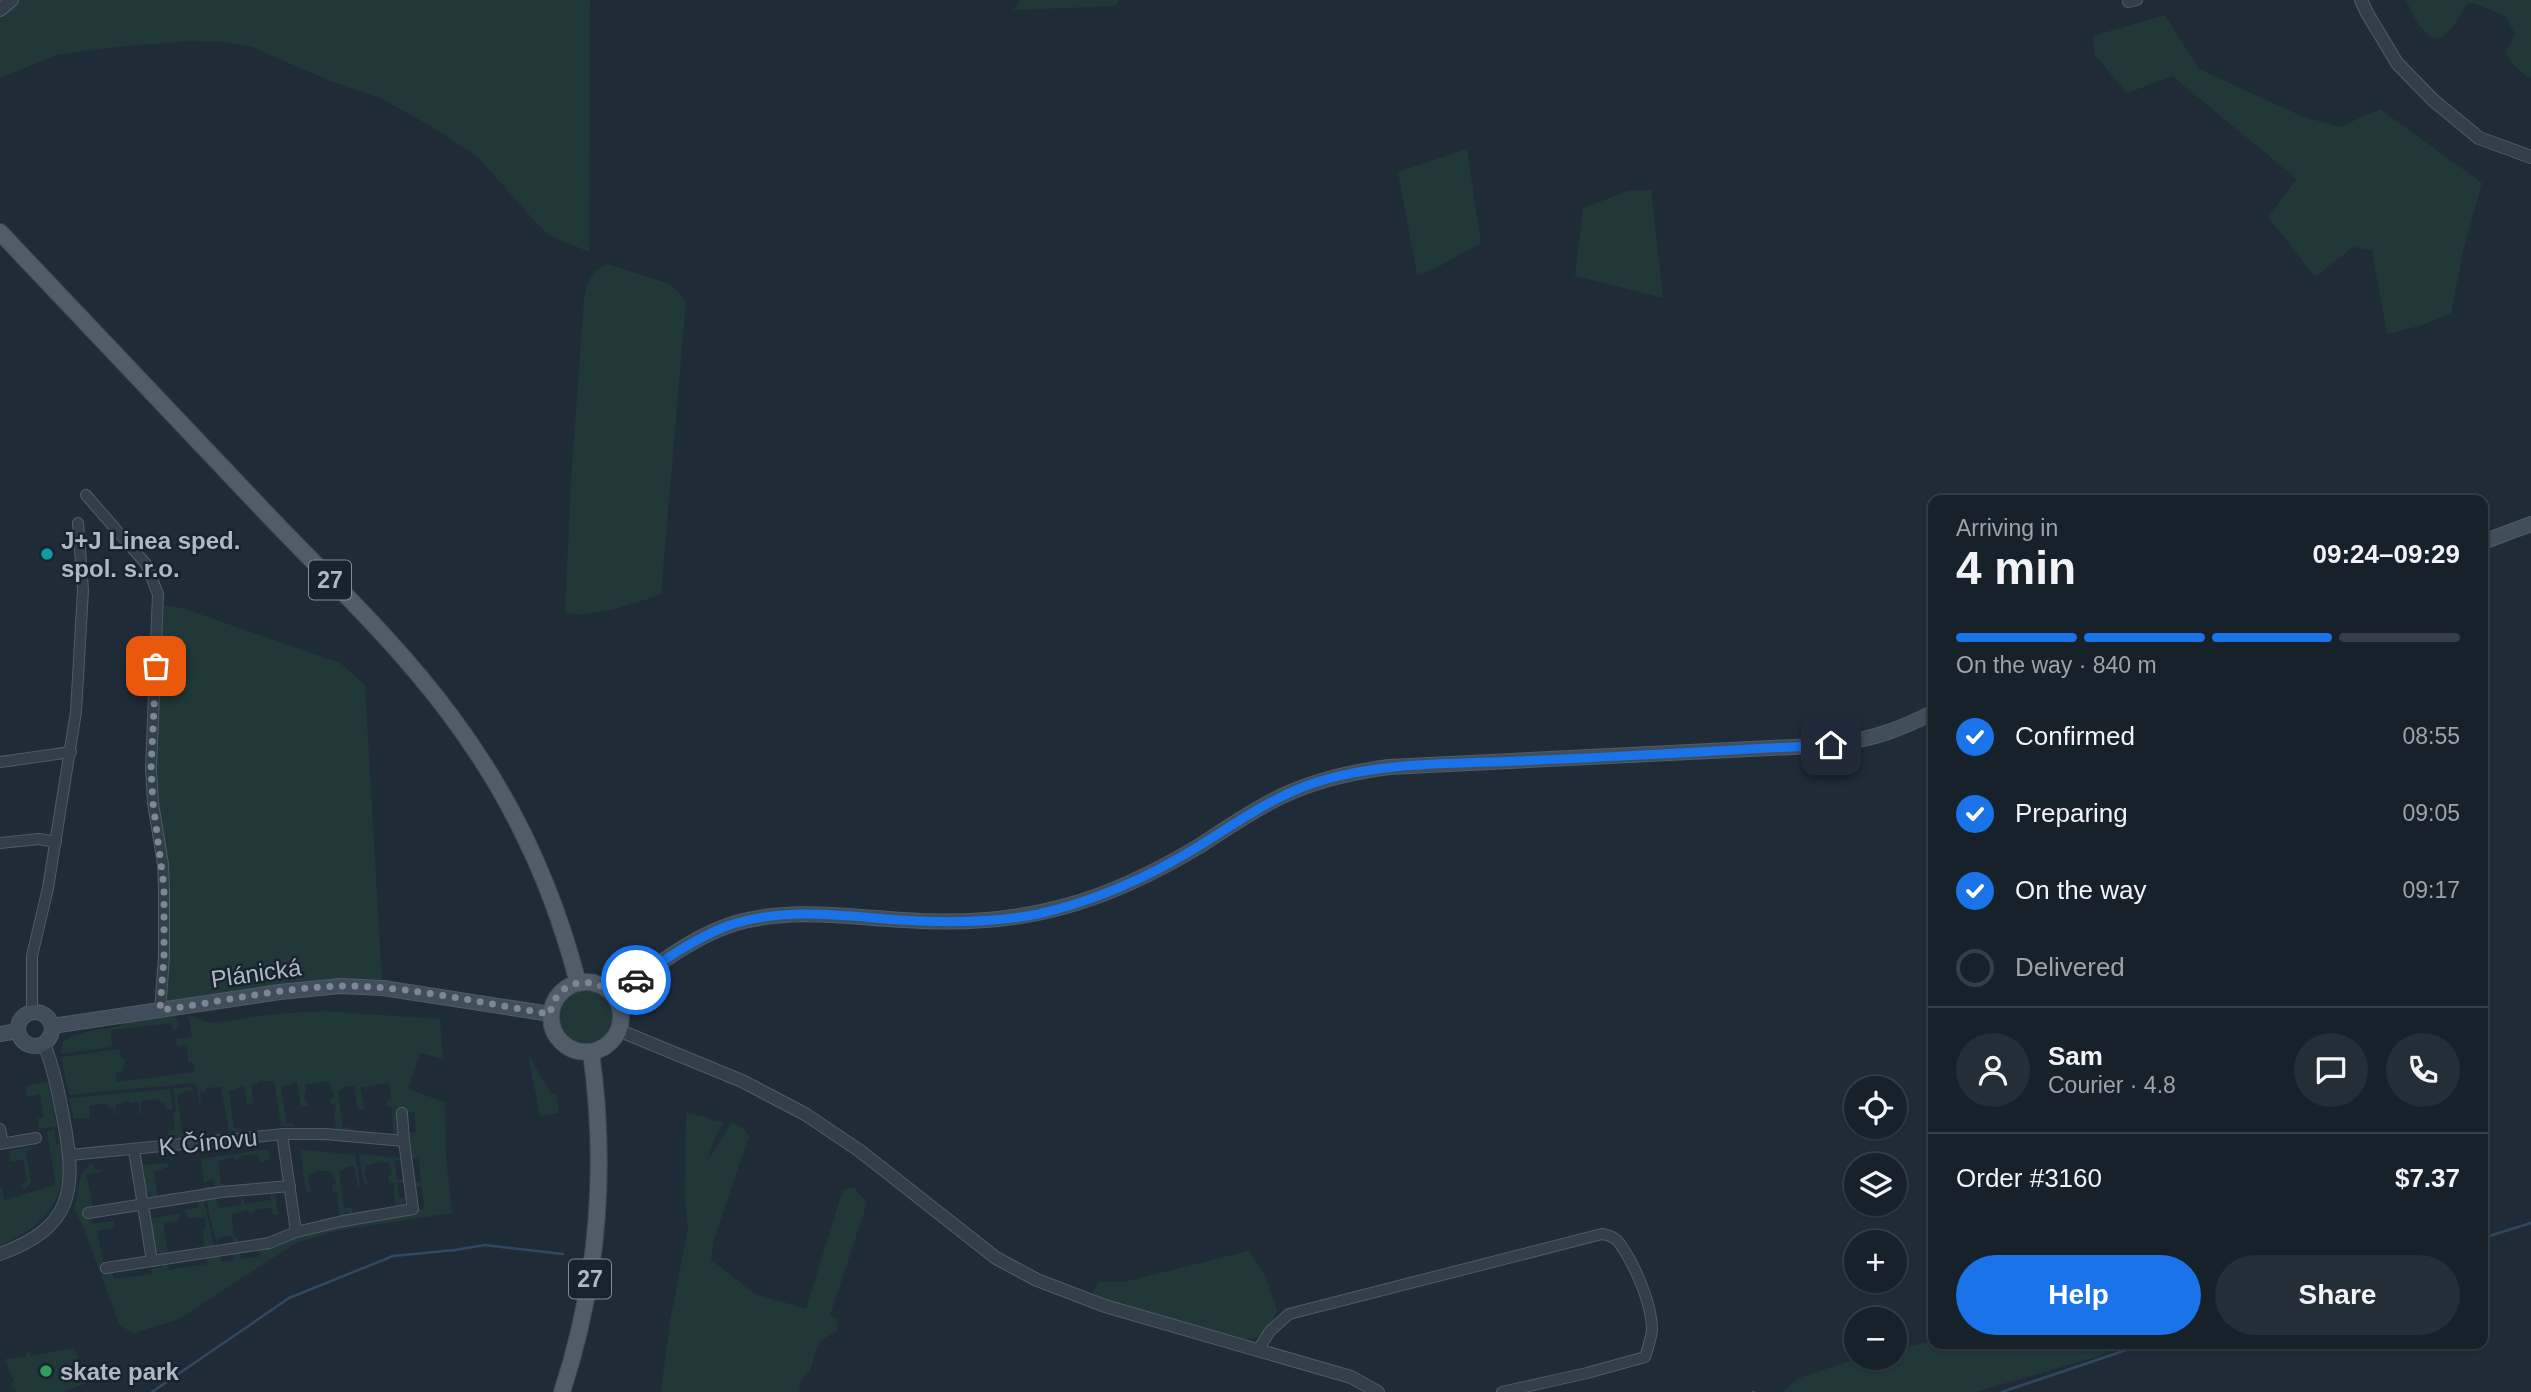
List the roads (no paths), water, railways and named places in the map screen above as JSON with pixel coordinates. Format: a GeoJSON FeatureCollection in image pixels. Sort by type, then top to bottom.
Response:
{"type":"FeatureCollection","features":[{"type":"Feature","properties":{"kind":"main road","name":"27"},"geometry":{"type":"LineString","coordinates":[[0,232],[378,631],[451,715],[498,787],[528,843],[556,911],[578,983]]}},
{"type":"Feature","properties":{"kind":"main road"},"geometry":{"type":"LineString","coordinates":[[2488,540],[2531,524]]}},
{"type":"Feature","properties":{"kind":"main road"},"geometry":{"type":"LineString","coordinates":[[614,996],[677,952],[715,932],[750,920],[789,914],[955,922],[994,920],[1048,911],[1090,899],[1145,877],[1281,796],[1314,783],[1359,771],[1443,764],[1831,745],[1874,738],[1906,727],[1928,715]]}},
{"type":"Feature","properties":{"kind":"main road"},"geometry":{"type":"LineString","coordinates":[[578,983],[596,983],[614,996],[621,1011],[618,1030],[608,1045],[591,1052],[573,1050],[560,1042],[552,1029],[550,1014],[559,994],[567,987],[578,983]]}},
{"type":"Feature","properties":{"kind":"main road","name":"Plánická"},"geometry":{"type":"LineString","coordinates":[[52,1026],[290,991],[350,986],[383,988],[550,1014]]}},
{"type":"Feature","properties":{"kind":"main road"},"geometry":{"type":"LineString","coordinates":[[32,1012],[45,1015],[52,1026],[51,1036],[44,1044],[30,1046],[24,1043],[18,1031],[21,1018],[32,1012]]}},
{"type":"Feature","properties":{"kind":"main road"},"geometry":{"type":"LineString","coordinates":[[0,1034],[18,1031]]}},
{"type":"Feature","properties":{"kind":"main road","name":"27"},"geometry":{"type":"LineString","coordinates":[[562,1392],[585,1303],[597,1221],[599,1133],[591,1052]]}},
{"type":"Feature","properties":{"kind":"street"},"geometry":{"type":"LineString","coordinates":[[0,10],[12,0]]}},
{"type":"Feature","properties":{"kind":"street"},"geometry":{"type":"LineString","coordinates":[[2361,0],[2397,63],[2433,100],[2479,138],[2531,157]]}},
{"type":"Feature","properties":{"kind":"street"},"geometry":{"type":"LineString","coordinates":[[86,495],[146,564],[158,594],[151,769],[164,887],[164,956],[160,1010]]}},
{"type":"Feature","properties":{"kind":"street"},"geometry":{"type":"LineString","coordinates":[[32,1012],[32,956],[56,842],[76,712],[83,590],[78,523]]}},
{"type":"Feature","properties":{"kind":"street"},"geometry":{"type":"LineString","coordinates":[[0,762],[71,752]]}},
{"type":"Feature","properties":{"kind":"street"},"geometry":{"type":"LineString","coordinates":[[0,843],[39,839],[56,842]]}},
{"type":"Feature","properties":{"kind":"street"},"geometry":{"type":"LineString","coordinates":[[618,1030],[742,1081],[805,1114],[867,1156],[996,1258],[1030,1276],[1098,1304],[1352,1377],[1378,1392]]}},
{"type":"Feature","properties":{"kind":"street"},"geometry":{"type":"LineString","coordinates":[[0,1254],[37,1236],[63,1209],[69,1192],[70,1155],[57,1086],[44,1044]]}},
{"type":"Feature","properties":{"kind":"street"},"geometry":{"type":"LineString","coordinates":[[106,1268],[269,1243],[296,1232],[413,1209],[402,1113]]}},
{"type":"Feature","properties":{"kind":"street"},"geometry":{"type":"LineString","coordinates":[[0,1129],[1,1144],[36,1138]]}},
{"type":"Feature","properties":{"kind":"street","name":"K Čínovu"},"geometry":{"type":"LineString","coordinates":[[70,1155],[282,1135],[325,1134],[404,1141]]}},
{"type":"Feature","properties":{"kind":"street","name":"K Čínovu"},"geometry":{"type":"LineString","coordinates":[[282,1135],[296,1232]]}},
{"type":"Feature","properties":{"kind":"street","name":"K Čínovu"},"geometry":{"type":"LineString","coordinates":[[134,1150],[152,1261]]}},
{"type":"Feature","properties":{"kind":"street"},"geometry":{"type":"LineString","coordinates":[[88,1213],[221,1192],[290,1186]]}},
{"type":"Feature","properties":{"kind":"street"},"geometry":{"type":"LineString","coordinates":[[1258,1350],[1270,1331],[1289,1314],[1602,1234],[1610,1235],[1620,1242],[1641,1284],[1651,1322],[1652,1333],[1644,1357],[1502,1392]]}},
{"type":"Feature","properties":{"kind":"waterway"},"geometry":{"type":"LineString","coordinates":[[2488,1236],[2531,1223]]}},
{"type":"Feature","properties":{"kind":"waterway"},"geometry":{"type":"LineString","coordinates":[[152,1392],[289,1298],[393,1256],[485,1245],[563,1254]]}},
{"type":"Feature","properties":{"kind":"waterway"},"geometry":{"type":"LineString","coordinates":[[2002,1392],[2129,1349]]}},
{"type":"Feature","properties":{"kind":"place","name":"J+J Linea sped. spol. s.r.o."},"geometry":{"type":"Point","coordinates":[47,554]}},
{"type":"Feature","properties":{"kind":"place","name":"skate park"},"geometry":{"type":"Point","coordinates":[46,1371]}}]}
